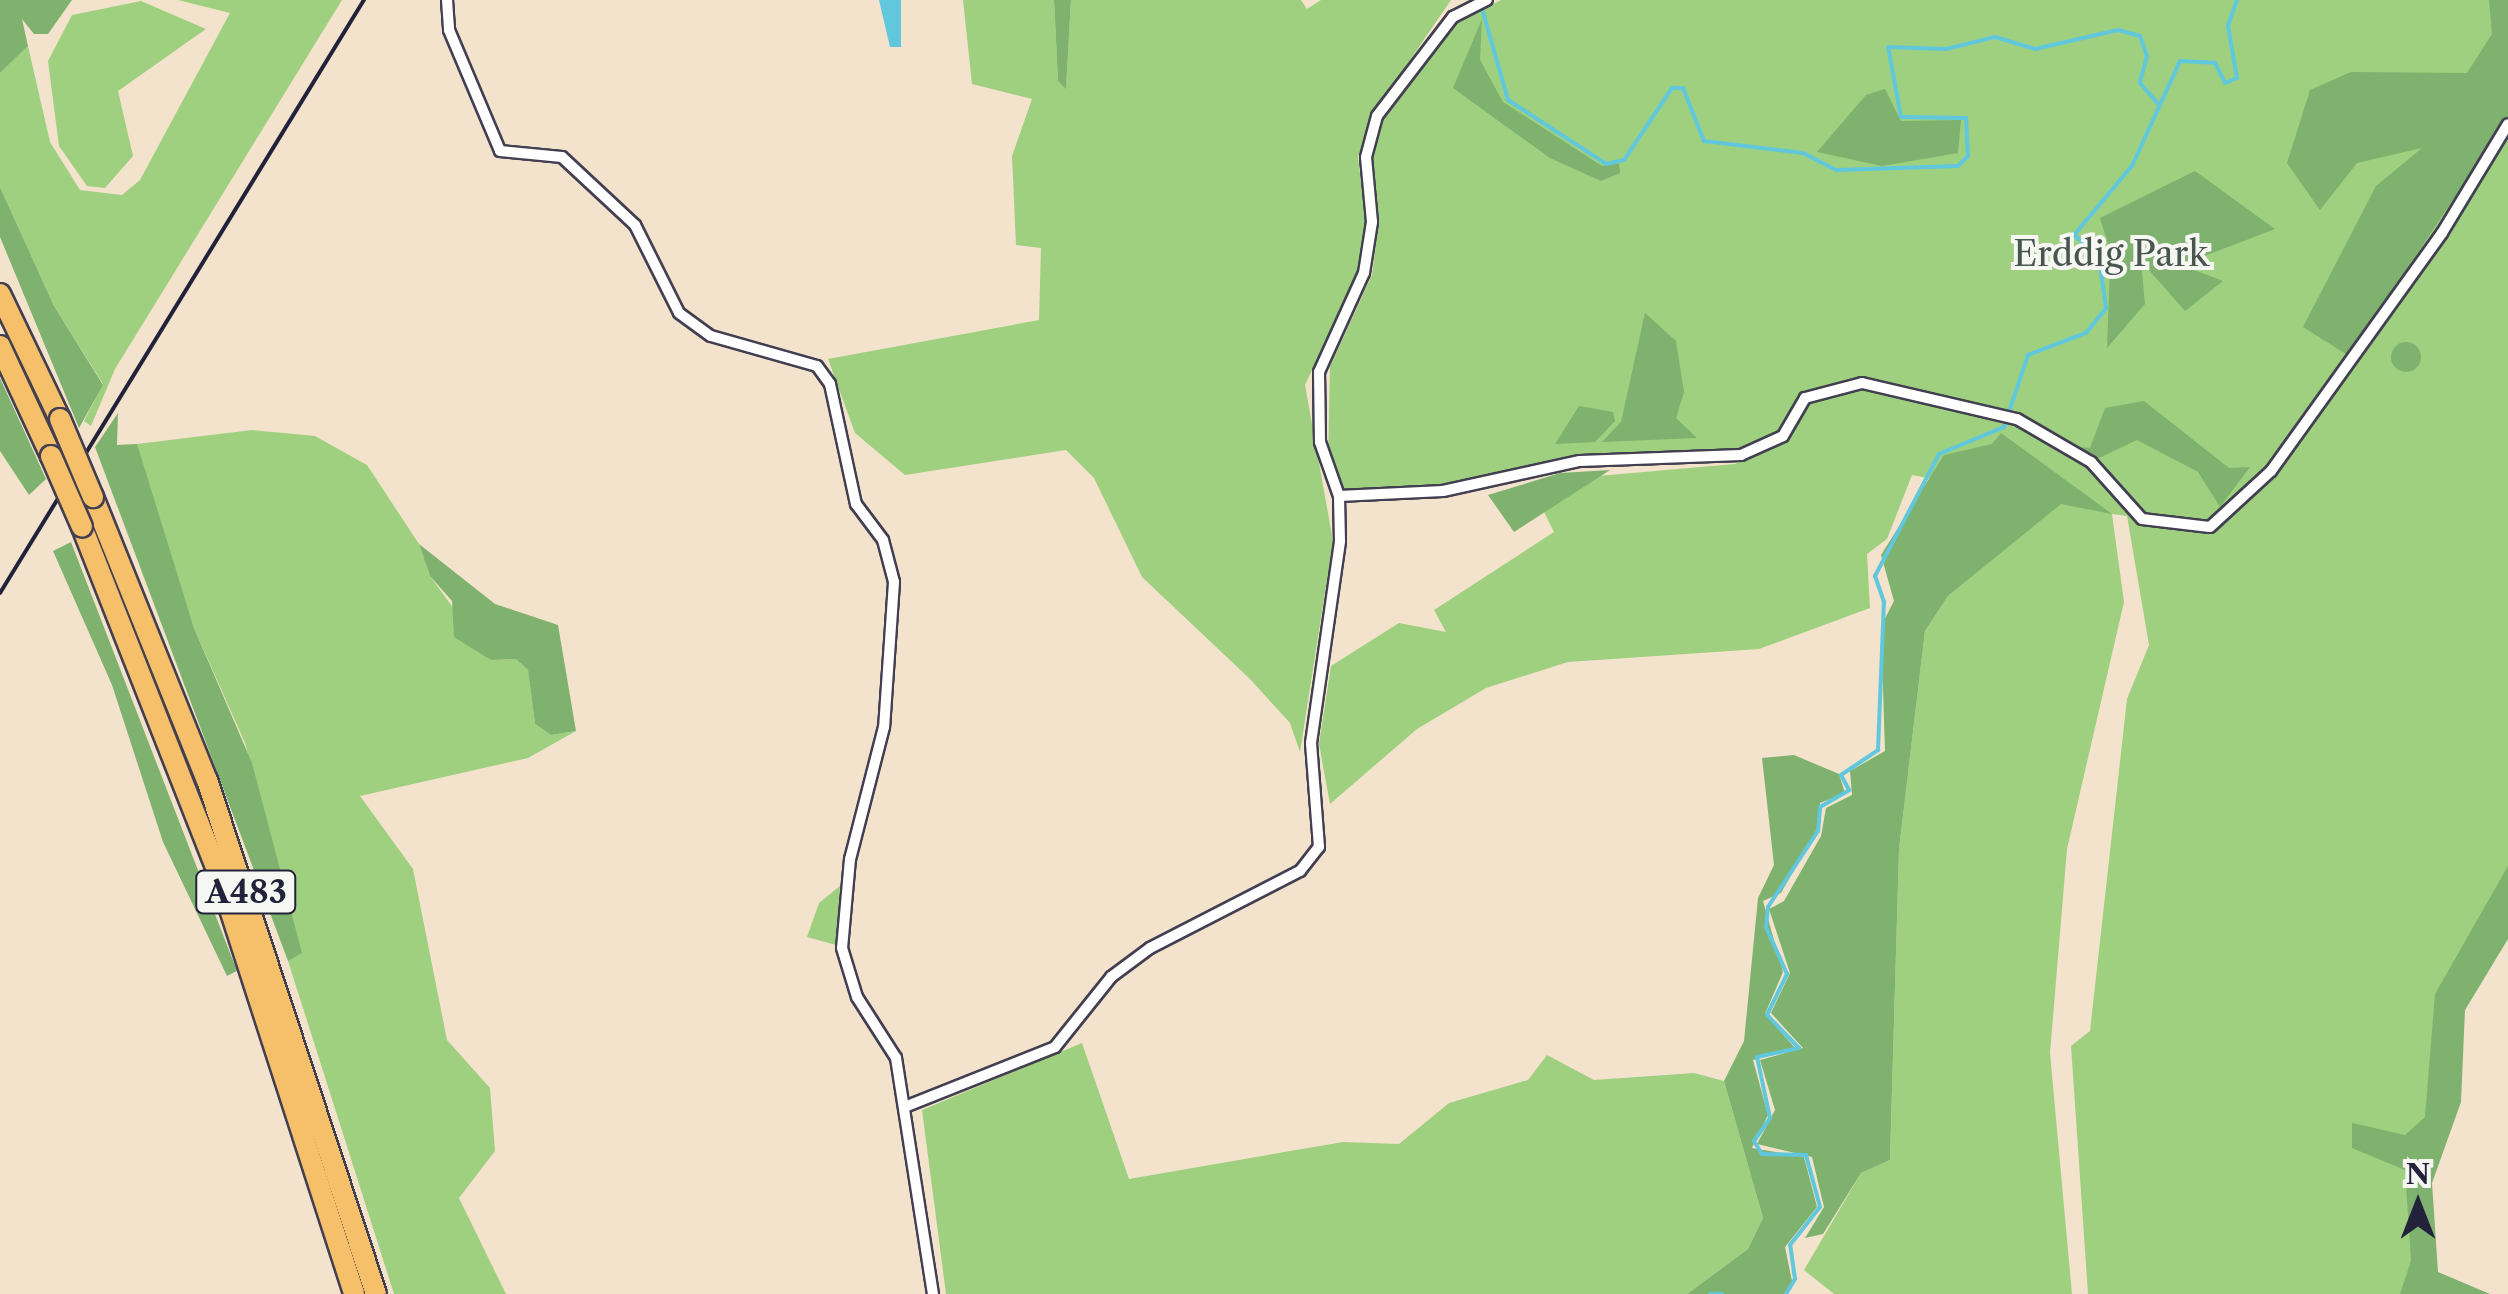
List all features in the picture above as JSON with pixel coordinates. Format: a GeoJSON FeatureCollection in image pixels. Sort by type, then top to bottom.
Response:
{"type":"FeatureCollection","features":[{"type":"Feature","properties":{"kind":"highway"},"geometry":{"type":"LineString","coordinates":[[0,279],[24,342]]}},
{"type":"Feature","properties":{"kind":"highway","name":"A483"},"geometry":{"type":"LineString","coordinates":[[0,294],[93,497],[207,780],[376,1294]]}},
{"type":"Feature","properties":{"kind":"highway","name":"A483"},"geometry":{"type":"LineString","coordinates":[[0,346],[82,526],[218,872],[354,1294]]}},
{"type":"Feature","properties":{"kind":"street"},"geometry":{"type":"LineString","coordinates":[[447,0],[449,30],[500,151],[562,157],[635,225],[679,313],[712,336],[817,366],[830,384],[856,504],[883,540],[894,582],[884,727],[850,859],[842,948],[857,997],[896,1058],[907,1106],[934,1294]]}},
{"type":"Feature","properties":{"kind":"street"},"geometry":{"type":"LineString","coordinates":[[907,1106],[1055,1047],[1112,977],[1150,948],[1300,871],[1320,846],[1310,743],[1339,496],[1316,406],[1320,372],[1364,274],[1372,222],[1366,156],[1377,116],[1454,17],[1487,0]]}},
{"type":"Feature","properties":{"kind":"street"},"geometry":{"type":"LineString","coordinates":[[1339,496],[1443,491],[1580,460],[1740,455],[1782,436],[1805,398],[1827,386],[1878,386],[2015,418],[2091,462],[2142,519],[2210,527],[2271,471],[2442,233],[2508,124]]}},
{"type":"Feature","properties":{"kind":"green space"},"geometry":{"type":"Polygon","coordinates":[[[0,0],[72,0],[48,34],[34,34],[22,19],[28,46],[0,73],[0,0]]]}},
{"type":"Feature","properties":{"kind":"green space"},"geometry":{"type":"Polygon","coordinates":[[[178,0],[342,0],[115,369],[91,426],[84,421],[103,384],[54,306],[0,187],[0,73],[28,46],[50,142],[80,190],[122,195],[140,180],[230,13],[178,0]]]}},
{"type":"Feature","properties":{"kind":"green space"},"geometry":{"type":"Polygon","coordinates":[[[963,0],[1054,0],[1058,81],[1066,87],[1071,0],[1301,0],[1307,9],[1321,0],[1451,0],[1373,114],[1358,157],[1366,223],[1357,273],[1305,385],[1333,541],[1300,752],[1290,723],[1250,679],[1142,577],[1094,478],[1066,450],[905,475],[855,433],[828,359],[1039,320],[1041,248],[1016,245],[1012,156],[1032,99],[972,84],[963,0]]]}},
{"type":"Feature","properties":{"kind":"green space"},"geometry":{"type":"Polygon","coordinates":[[[1054,0],[1071,0],[1066,89],[1058,81],[1054,0]]]}},
{"type":"Feature","properties":{"kind":"green space","name":"Erddig Park"},"geometry":{"type":"Polygon","coordinates":[[[1501,0],[2508,0],[2508,915],[2467,963],[2430,1155],[2431,1294],[2088,1294],[2071,1046],[2090,1031],[2127,699],[2149,645],[2127,516],[2112,514],[2124,602],[2067,849],[2050,1053],[2072,1294],[1834,1294],[1804,1270],[1861,1173],[1890,1160],[1899,849],[1925,631],[1948,596],[2060,504],[1912,475],[1887,539],[1867,554],[1870,608],[1759,649],[1568,662],[1486,688],[1417,729],[1330,804],[1319,744],[1331,666],[1399,623],[1446,632],[1434,610],[1554,532],[1543,510],[1598,476],[1735,464],[1759,452],[1580,456],[1439,487],[1344,489],[1328,463],[1330,367],[1372,275],[1379,220],[1370,157],[1383,121],[1456,23],[1501,0]]]}},
{"type":"Feature","properties":{"kind":"green space"},"geometry":{"type":"Polygon","coordinates":[[[2489,0],[2508,0],[2508,117],[2349,356],[2303,327],[2376,186],[2422,148],[2357,163],[2320,210],[2287,163],[2310,90],[2351,72],[2467,73],[2492,34],[2489,0]]]}},
{"type":"Feature","properties":{"kind":"green space"},"geometry":{"type":"Polygon","coordinates":[[[141,1],[206,29],[118,91],[133,156],[105,188],[87,186],[59,146],[48,61],[72,15],[141,1]]]}},
{"type":"Feature","properties":{"kind":"green space"},"geometry":{"type":"Polygon","coordinates":[[[1482,19],[1480,60],[1503,102],[1602,166],[1619,163],[1620,173],[1601,181],[1550,158],[1453,88],[1482,19]]]}},
{"type":"Feature","properties":{"kind":"green space"},"geometry":{"type":"Polygon","coordinates":[[[1885,89],[1901,121],[1961,120],[1958,153],[1882,166],[1817,152],[1866,95],[1885,89]]]}},
{"type":"Feature","properties":{"kind":"green space","name":"Erddig Park"},"geometry":{"type":"Polygon","coordinates":[[[2195,171],[2275,229],[2181,265],[2223,281],[2185,311],[2141,261],[2145,304],[2107,348],[2108,253],[2093,250],[2109,247],[2100,218],[2195,171]]]}},
{"type":"Feature","properties":{"kind":"green space"},"geometry":{"type":"Polygon","coordinates":[[[0,187],[54,306],[103,385],[79,428],[0,237],[0,187]]]}},
{"type":"Feature","properties":{"kind":"green space"},"geometry":{"type":"Polygon","coordinates":[[[1645,313],[1676,341],[1684,392],[1676,418],[1697,438],[1602,442],[1621,422],[1645,313]]]}},
{"type":"Feature","properties":{"kind":"green space"},"geometry":{"type":"Polygon","coordinates":[[[2406,342],[2417,346],[2421,357],[2417,368],[2406,372],[2395,368],[2391,357],[2395,346],[2406,342]]]}},
{"type":"Feature","properties":{"kind":"green space"},"geometry":{"type":"Polygon","coordinates":[[[0,378],[46,479],[29,495],[0,451],[0,378]]]}},
{"type":"Feature","properties":{"kind":"green space"},"geometry":{"type":"Polygon","coordinates":[[[2144,401],[2229,468],[2250,467],[2220,507],[2198,472],[2137,440],[2095,460],[2067,446],[2090,448],[2105,408],[2144,401]]]}},
{"type":"Feature","properties":{"kind":"green space"},"geometry":{"type":"Polygon","coordinates":[[[1579,406],[1613,412],[1615,421],[1595,442],[1555,444],[1579,406]]]}},
{"type":"Feature","properties":{"kind":"green space"},"geometry":{"type":"Polygon","coordinates":[[[118,413],[117,445],[137,444],[194,628],[252,763],[302,953],[288,961],[95,447],[118,413]]]}},
{"type":"Feature","properties":{"kind":"green space"},"geometry":{"type":"Polygon","coordinates":[[[252,430],[315,436],[367,465],[419,544],[430,576],[491,660],[516,659],[528,670],[535,724],[551,735],[576,731],[528,758],[360,796],[413,869],[447,1040],[490,1088],[495,1151],[459,1198],[506,1294],[394,1294],[288,961],[301,952],[245,743],[194,628],[138,453],[137,444],[252,430]]]}},
{"type":"Feature","properties":{"kind":"green space"},"geometry":{"type":"Polygon","coordinates":[[[2001,433],[2112,514],[2061,504],[1948,596],[1925,631],[1899,849],[1890,1160],[1861,1173],[1823,1234],[1805,1238],[1824,1207],[1812,1157],[1757,1144],[1775,1110],[1760,1060],[1803,1048],[1771,1013],[1790,973],[1769,909],[1784,901],[1821,836],[1826,808],[1852,795],[1850,771],[1885,751],[1881,626],[1894,601],[1881,555],[1944,455],[1992,444],[2001,433]]]}},
{"type":"Feature","properties":{"kind":"green space"},"geometry":{"type":"Polygon","coordinates":[[[1610,470],[1514,532],[1488,495],[1560,473],[1610,470]]]}},
{"type":"Feature","properties":{"kind":"green space"},"geometry":{"type":"Polygon","coordinates":[[[71,542],[237,971],[227,976],[163,842],[112,685],[53,551],[71,542]]]}},
{"type":"Feature","properties":{"kind":"green space"},"geometry":{"type":"Polygon","coordinates":[[[419,544],[495,604],[558,625],[576,731],[551,735],[535,724],[528,670],[516,659],[491,660],[454,637],[452,601],[430,576],[419,544]]]}},
{"type":"Feature","properties":{"kind":"green space"},"geometry":{"type":"Polygon","coordinates":[[[1794,755],[1839,774],[1845,793],[1820,803],[1821,822],[1781,893],[1763,901],[1783,972],[1765,1014],[1796,1049],[1753,1060],[1768,1115],[1752,1148],[1804,1157],[1817,1207],[1785,1247],[1792,1281],[1784,1294],[1687,1294],[1748,1249],[1763,1218],[1724,1081],[1744,1041],[1758,898],[1774,865],[1762,758],[1794,755]]]}},
{"type":"Feature","properties":{"kind":"green space"},"geometry":{"type":"Polygon","coordinates":[[[2508,866],[2508,939],[2465,1010],[2461,1102],[2432,1183],[2438,1272],[2490,1294],[2400,1294],[2411,1261],[2405,1170],[2352,1148],[2352,1123],[2405,1135],[2425,1117],[2435,994],[2508,866]]]}},
{"type":"Feature","properties":{"kind":"green space"},"geometry":{"type":"Polygon","coordinates":[[[840,886],[836,945],[807,937],[819,903],[840,886]]]}},
{"type":"Feature","properties":{"kind":"green space"},"geometry":{"type":"Polygon","coordinates":[[[1082,1043],[1129,1179],[1343,1142],[1399,1144],[1449,1103],[1528,1080],[1547,1055],[1594,1080],[1694,1073],[1724,1081],[1763,1218],[1748,1249],[1687,1294],[946,1294],[922,1110],[1082,1043]]]}},
{"type":"Feature","properties":{"kind":"water"},"geometry":{"type":"Polygon","coordinates":[[[879,0],[901,0],[901,47],[890,47],[879,0]]]}},
{"type":"Feature","properties":{"kind":"waterway"},"geometry":{"type":"LineString","coordinates":[[1786,1294],[1795,1279],[1790,1245],[1820,1207],[1806,1155],[1762,1154],[1754,1141],[1770,1118],[1757,1057],[1799,1048],[1767,1015],[1787,974],[1766,927],[1768,907],[1818,831],[1820,807],[1849,790],[1841,775],[1878,750],[1884,602],[1875,576],[1939,454],[2004,427],[2028,355],[2086,333],[2106,308],[2099,258],[2074,235],[2132,166],[2180,61],[2215,63],[2225,83],[2237,78],[2228,26],[2237,0]]}},
{"type":"Feature","properties":{"kind":"waterway"},"geometry":{"type":"LineString","coordinates":[[1481,5],[1508,100],[1606,164],[1624,160],[1672,88],[1683,88],[1704,141],[1803,153],[1837,170],[1958,166],[1968,156],[1966,118],[1901,117],[1888,47],[1946,49],[1995,37],[2035,49],[2118,30],[2140,36],[2147,56],[2140,83],[2158,104]]}},
{"type":"Feature","properties":{"kind":"waterway"},"geometry":{"type":"LineString","coordinates":[[1710,1294],[1722,1294]]}},
{"type":"Feature","properties":{"kind":"railway"},"geometry":{"type":"LineString","coordinates":[[0,593],[364,0]]}}]}
